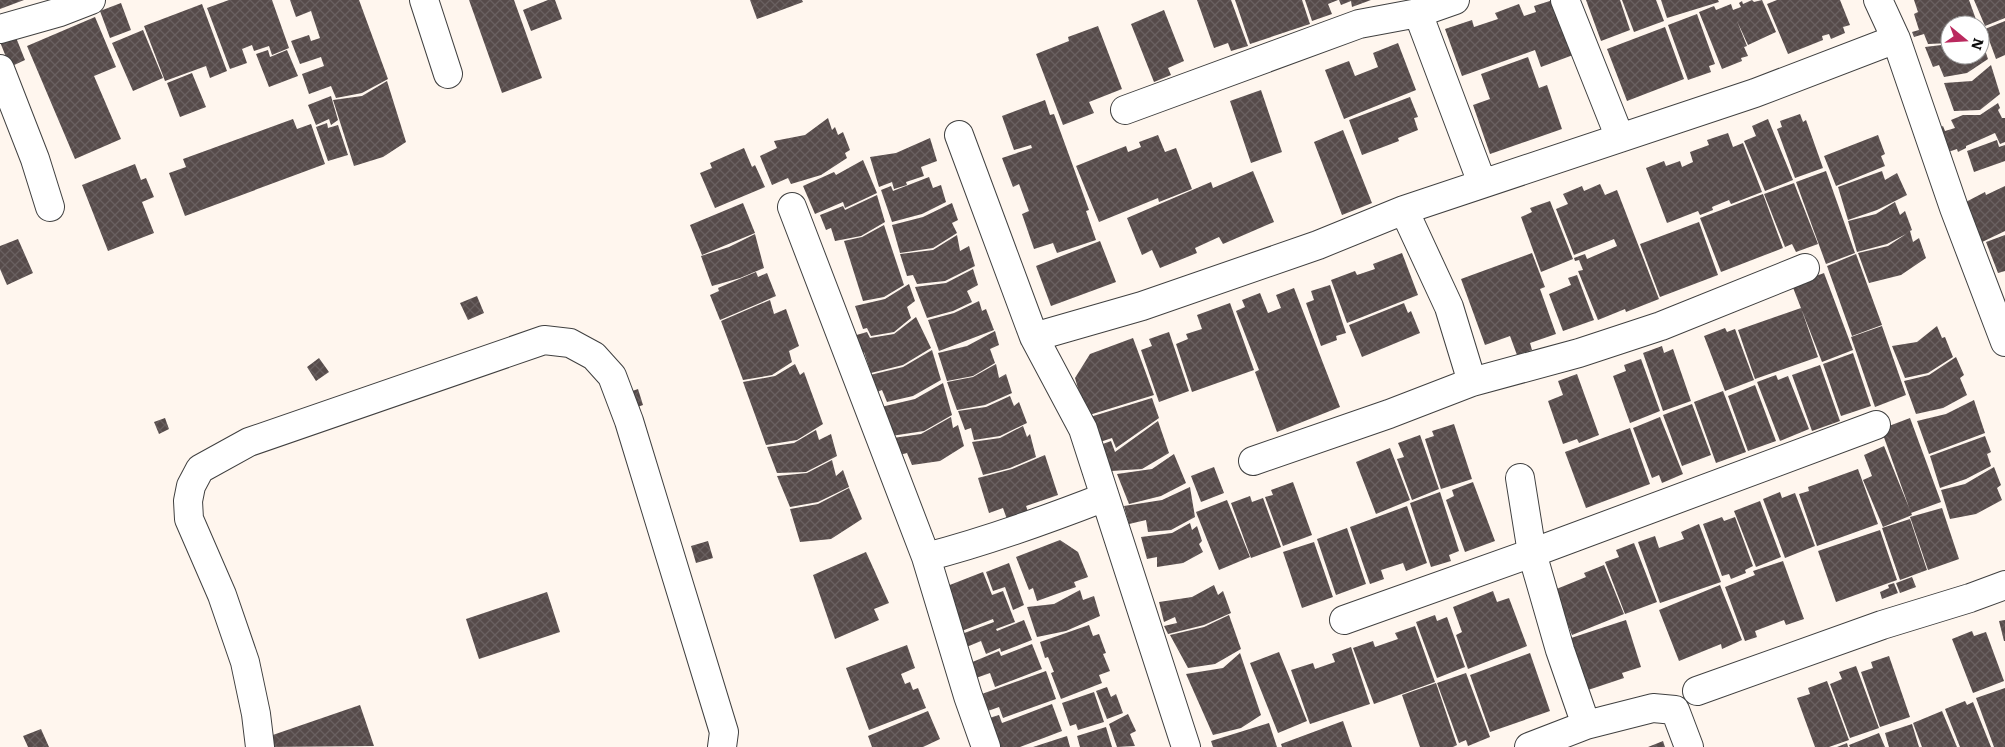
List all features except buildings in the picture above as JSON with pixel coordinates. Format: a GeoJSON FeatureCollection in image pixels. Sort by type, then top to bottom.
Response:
{"type":"FeatureCollection","features":[{"type":"Feature","properties":{"kind":"street"},"geometry":{"type":"LineString","coordinates":[[0,29],[60,12],[91,0]]}},
{"type":"Feature","properties":{"kind":"street"},"geometry":{"type":"LineString","coordinates":[[424,0],[448,74]]}},
{"type":"Feature","properties":{"kind":"street"},"geometry":{"type":"LineString","coordinates":[[1125,110],[1359,24],[1418,13],[1455,0]]}},
{"type":"Feature","properties":{"kind":"street"},"geometry":{"type":"LineString","coordinates":[[1565,0],[1620,138]]}},
{"type":"Feature","properties":{"kind":"street"},"geometry":{"type":"LineString","coordinates":[[1878,0],[1896,39],[1954,208],[2005,342]]}},
{"type":"Feature","properties":{"kind":"street"},"geometry":{"type":"LineString","coordinates":[[1418,13],[1482,184]]}},
{"type":"Feature","properties":{"kind":"street"},"geometry":{"type":"LineString","coordinates":[[1034,338],[1160,299],[1318,244],[1404,210],[1755,93],[1896,39]]}},
{"type":"Feature","properties":{"kind":"street"},"geometry":{"type":"LineString","coordinates":[[0,69],[35,159],[50,207]]}},
{"type":"Feature","properties":{"kind":"street"},"geometry":{"type":"LineString","coordinates":[[959,135],[1034,338],[1083,429],[1164,674],[1186,747]]}},
{"type":"Feature","properties":{"kind":"street"},"geometry":{"type":"LineString","coordinates":[[792,207],[926,557],[968,696],[986,747]]}},
{"type":"Feature","properties":{"kind":"street"},"geometry":{"type":"LineString","coordinates":[[1404,210],[1449,307],[1472,382]]}},
{"type":"Feature","properties":{"kind":"street"},"geometry":{"type":"LineString","coordinates":[[1253,461],[1380,417],[1472,382],[1579,353],[1661,326],[1805,268]]}},
{"type":"Feature","properties":{"kind":"street"},"geometry":{"type":"LineString","coordinates":[[260,747],[256,714],[245,662],[222,595],[189,519],[188,501],[191,486],[200,469],[249,442],[544,340],[570,343],[594,356],[612,376],[629,421],[724,732],[722,747]]}},
{"type":"Feature","properties":{"kind":"street"},"geometry":{"type":"LineString","coordinates":[[1344,620],[1532,553],[1876,425]]}},
{"type":"Feature","properties":{"kind":"street"},"geometry":{"type":"LineString","coordinates":[[1520,478],[1532,553],[1560,650],[1586,725]]}},
{"type":"Feature","properties":{"kind":"street"},"geometry":{"type":"LineString","coordinates":[[926,557],[982,542],[1105,497]]}},
{"type":"Feature","properties":{"kind":"street"},"geometry":{"type":"LineString","coordinates":[[1698,690],[1882,625],[1970,598],[2005,585]]}},
{"type":"Feature","properties":{"kind":"street"},"geometry":{"type":"LineString","coordinates":[[1529,747],[1586,725],[1653,708],[1675,710],[1689,747]]}}]}
